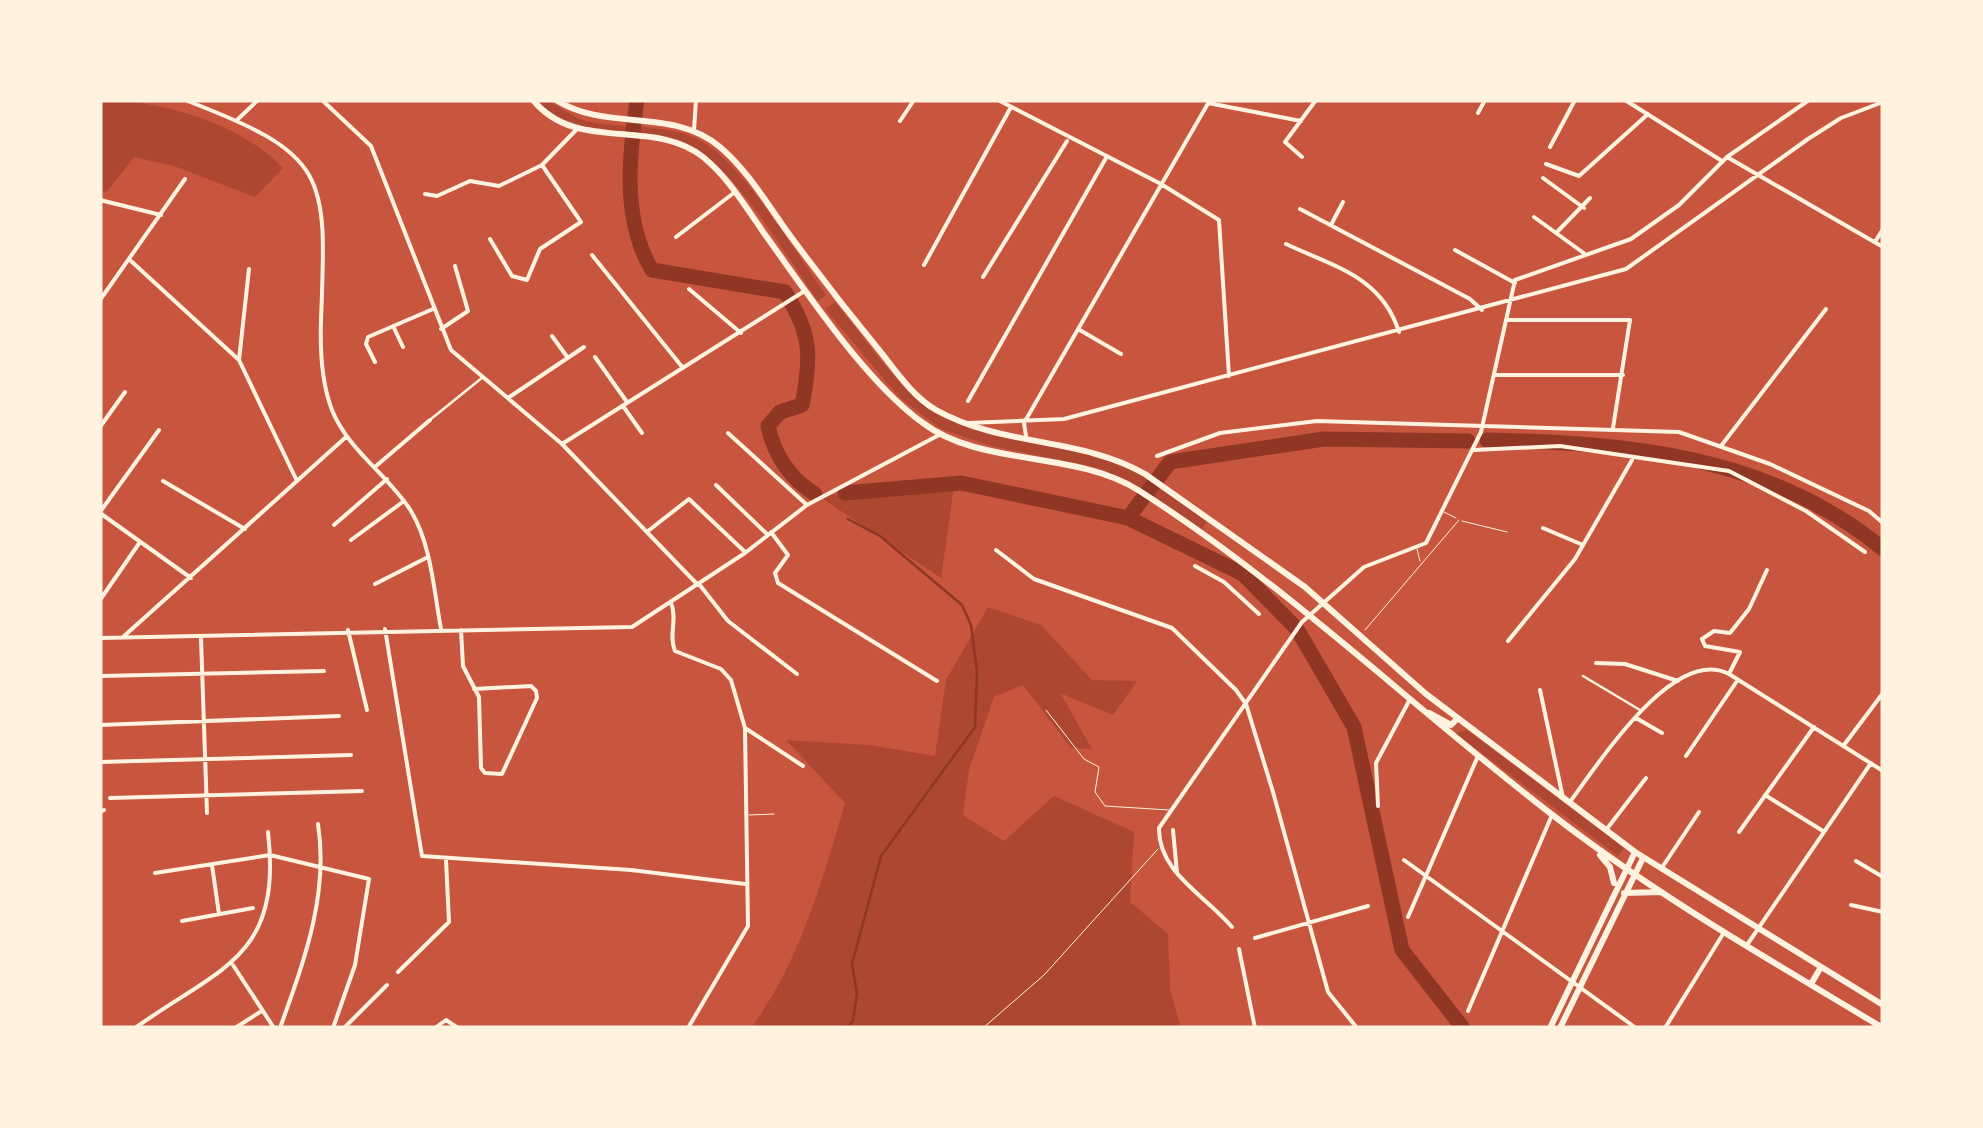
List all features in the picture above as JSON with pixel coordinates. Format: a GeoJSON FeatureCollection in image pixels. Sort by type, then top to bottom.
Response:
{"type":"FeatureCollection","features":[{"type":"Feature","properties":{"kind":"main road"},"geometry":{"type":"LineString","coordinates":[[532,100],[560,124],[598,133],[662,140],[705,158],[735,192],[820,309],[897,402],[940,434],[1089,468],[1125,482],[1230,551],[1408,701],[1593,846],[1883,1028]]}},
{"type":"Feature","properties":{"kind":"main road"},"geometry":{"type":"LineString","coordinates":[[556,100],[585,114],[665,123],[694,130],[712,140],[742,169],[836,297],[912,391],[963,423],[1026,441],[1103,456],[1134,468],[1239,539],[1458,717],[1634,852],[1883,1005]]}},
{"type":"Feature","properties":{"kind":"main road"},"geometry":{"type":"LineString","coordinates":[[820,309],[836,297]]}},
{"type":"Feature","properties":{"kind":"main road"},"geometry":{"type":"LineString","coordinates":[[1201,532],[1210,518]]}},
{"type":"Feature","properties":{"kind":"main road"},"geometry":{"type":"LineString","coordinates":[[1230,551],[1239,539]]}},
{"type":"Feature","properties":{"kind":"main road"},"geometry":{"type":"LineString","coordinates":[[1423,712],[1450,725],[1458,717]]}},
{"type":"Feature","properties":{"kind":"main road"},"geometry":{"type":"LineString","coordinates":[[1593,846],[1610,867],[1614,888]]}},
{"type":"Feature","properties":{"kind":"main road"},"geometry":{"type":"LineString","coordinates":[[1550,1028],[1634,852]]}},
{"type":"Feature","properties":{"kind":"main road"},"geometry":{"type":"LineString","coordinates":[[1560,1028],[1623,893],[1644,858]]}},
{"type":"Feature","properties":{"kind":"main road"},"geometry":{"type":"LineString","coordinates":[[1623,893],[1663,892]]}},
{"type":"Feature","properties":{"kind":"main road"},"geometry":{"type":"LineString","coordinates":[[1811,984],[1821,967]]}},
{"type":"Feature","properties":{"kind":"street"},"geometry":{"type":"LineString","coordinates":[[185,100],[237,120],[292,153],[317,187],[325,219],[324,376],[330,406],[346,436],[404,501],[428,557],[441,629]]}},
{"type":"Feature","properties":{"kind":"street"},"geometry":{"type":"LineString","coordinates":[[237,120],[258,100]]}},
{"type":"Feature","properties":{"kind":"street"},"geometry":{"type":"LineString","coordinates":[[322,100],[371,146],[451,350],[562,444],[698,584],[728,622],[798,674]]}},
{"type":"Feature","properties":{"kind":"street"},"geometry":{"type":"LineString","coordinates":[[694,130],[696,100]]}},
{"type":"Feature","properties":{"kind":"street"},"geometry":{"type":"LineString","coordinates":[[900,121],[914,100]]}},
{"type":"Feature","properties":{"kind":"street"},"geometry":{"type":"LineString","coordinates":[[998,100],[1068,140],[1161,184],[1220,220],[1229,376]]}},
{"type":"Feature","properties":{"kind":"street"},"geometry":{"type":"LineString","coordinates":[[1302,156],[1285,142],[1316,100]]}},
{"type":"Feature","properties":{"kind":"street"},"geometry":{"type":"LineString","coordinates":[[1478,113],[1486,100]]}},
{"type":"Feature","properties":{"kind":"street"},"geometry":{"type":"LineString","coordinates":[[1550,147],[1575,100]]}},
{"type":"Feature","properties":{"kind":"street"},"geometry":{"type":"LineString","coordinates":[[1625,100],[1883,247]]}},
{"type":"Feature","properties":{"kind":"street"},"geometry":{"type":"LineString","coordinates":[[1515,283],[1631,239],[1680,206],[1725,159],[1809,100]]}},
{"type":"Feature","properties":{"kind":"street"},"geometry":{"type":"LineString","coordinates":[[1026,441],[1024,423],[1209,101],[1301,121]]}},
{"type":"Feature","properties":{"kind":"street"},"geometry":{"type":"LineString","coordinates":[[963,423],[1064,419],[1626,269],[1841,118],[1883,102]]}},
{"type":"Feature","properties":{"kind":"street"},"geometry":{"type":"LineString","coordinates":[[924,265],[1011,107]]}},
{"type":"Feature","properties":{"kind":"street"},"geometry":{"type":"LineString","coordinates":[[1546,164],[1573,176],[1584,174],[1648,114]]}},
{"type":"Feature","properties":{"kind":"street"},"geometry":{"type":"LineString","coordinates":[[425,194],[438,196],[470,181],[499,186],[542,164],[577,129]]}},
{"type":"Feature","properties":{"kind":"street"},"geometry":{"type":"LineString","coordinates":[[983,277],[1068,140]]}},
{"type":"Feature","properties":{"kind":"street"},"geometry":{"type":"LineString","coordinates":[[968,400],[1106,158]]}},
{"type":"Feature","properties":{"kind":"street"},"geometry":{"type":"LineString","coordinates":[[490,239],[512,276],[527,280],[540,249],[580,222],[542,164]]}},
{"type":"Feature","properties":{"kind":"street"},"geometry":{"type":"LineString","coordinates":[[1542,178],[1584,208]]}},
{"type":"Feature","properties":{"kind":"street"},"geometry":{"type":"LineString","coordinates":[[100,300],[185,179]]}},
{"type":"Feature","properties":{"kind":"street"},"geometry":{"type":"LineString","coordinates":[[676,237],[735,192]]}},
{"type":"Feature","properties":{"kind":"street"},"geometry":{"type":"LineString","coordinates":[[1557,232],[1590,198]]}},
{"type":"Feature","properties":{"kind":"street"},"geometry":{"type":"LineString","coordinates":[[100,200],[161,215]]}},
{"type":"Feature","properties":{"kind":"street"},"geometry":{"type":"LineString","coordinates":[[1331,225],[1343,202]]}},
{"type":"Feature","properties":{"kind":"street"},"geometry":{"type":"LineString","coordinates":[[1300,209],[1470,299],[1482,310]]}},
{"type":"Feature","properties":{"kind":"street"},"geometry":{"type":"LineString","coordinates":[[1534,216],[1586,254]]}},
{"type":"Feature","properties":{"kind":"street"},"geometry":{"type":"LineString","coordinates":[[1875,242],[1883,230]]}},
{"type":"Feature","properties":{"kind":"street"},"geometry":{"type":"LineString","coordinates":[[1286,244],[1366,282],[1391,305],[1400,332]]}},
{"type":"Feature","properties":{"kind":"street"},"geometry":{"type":"LineString","coordinates":[[1455,250],[1515,283]]}},
{"type":"Feature","properties":{"kind":"street"},"geometry":{"type":"LineString","coordinates":[[592,254],[683,368]]}},
{"type":"Feature","properties":{"kind":"street"},"geometry":{"type":"LineString","coordinates":[[131,261],[238,360],[298,481]]}},
{"type":"Feature","properties":{"kind":"street"},"geometry":{"type":"LineString","coordinates":[[441,330],[468,311],[455,266]]}},
{"type":"Feature","properties":{"kind":"street"},"geometry":{"type":"LineString","coordinates":[[238,360],[249,269]]}},
{"type":"Feature","properties":{"kind":"street"},"geometry":{"type":"LineString","coordinates":[[1232,927],[1166,864],[1158,849],[1159,828],[1302,622],[1364,567],[1426,543],[1474,450],[1515,283]]}},
{"type":"Feature","properties":{"kind":"street"},"geometry":{"type":"LineString","coordinates":[[689,290],[741,333]]}},
{"type":"Feature","properties":{"kind":"street"},"geometry":{"type":"LineString","coordinates":[[562,444],[806,290]]}},
{"type":"Feature","properties":{"kind":"street"},"geometry":{"type":"LineString","coordinates":[[374,362],[365,340],[434,309]]}},
{"type":"Feature","properties":{"kind":"street"},"geometry":{"type":"LineString","coordinates":[[1721,446],[1826,309]]}},
{"type":"Feature","properties":{"kind":"street"},"geometry":{"type":"LineString","coordinates":[[1506,320],[1630,320],[1613,428]]}},
{"type":"Feature","properties":{"kind":"street"},"geometry":{"type":"LineString","coordinates":[[393,326],[403,347]]}},
{"type":"Feature","properties":{"kind":"street"},"geometry":{"type":"LineString","coordinates":[[1078,330],[1121,354]]}},
{"type":"Feature","properties":{"kind":"street"},"geometry":{"type":"LineString","coordinates":[[552,336],[568,358]]}},
{"type":"Feature","properties":{"kind":"street"},"geometry":{"type":"LineString","coordinates":[[508,398],[584,346]]}},
{"type":"Feature","properties":{"kind":"street"},"geometry":{"type":"LineString","coordinates":[[596,357],[642,433]]}},
{"type":"Feature","properties":{"kind":"street"},"geometry":{"type":"LineString","coordinates":[[1494,375],[1622,375]]}},
{"type":"Feature","properties":{"kind":"street"},"geometry":{"type":"LineString","coordinates":[[376,466],[484,376]]}},
{"type":"Feature","properties":{"kind":"street"},"geometry":{"type":"LineString","coordinates":[[100,428],[125,392]]}},
{"type":"Feature","properties":{"kind":"street"},"geometry":{"type":"LineString","coordinates":[[1156,456],[1220,434],[1317,420],[1679,432],[1770,464],[1870,512],[1883,523]]}},
{"type":"Feature","properties":{"kind":"street"},"geometry":{"type":"LineString","coordinates":[[159,430],[100,512],[191,578]]}},
{"type":"Feature","properties":{"kind":"street"},"geometry":{"type":"LineString","coordinates":[[728,433],[808,504]]}},
{"type":"Feature","properties":{"kind":"street"},"geometry":{"type":"LineString","coordinates":[[100,638],[385,629],[632,627],[745,553],[808,504],[940,434]]}},
{"type":"Feature","properties":{"kind":"street"},"geometry":{"type":"LineString","coordinates":[[122,638],[346,436]]}},
{"type":"Feature","properties":{"kind":"street"},"geometry":{"type":"LineString","coordinates":[[1474,450],[1560,446],[1729,471],[1806,511],[1865,552]]}},
{"type":"Feature","properties":{"kind":"street"},"geometry":{"type":"LineString","coordinates":[[1508,641],[1575,560],[1633,458]]}},
{"type":"Feature","properties":{"kind":"street"},"geometry":{"type":"LineString","coordinates":[[334,524],[387,479]]}},
{"type":"Feature","properties":{"kind":"street"},"geometry":{"type":"LineString","coordinates":[[163,481],[245,530]]}},
{"type":"Feature","properties":{"kind":"street"},"geometry":{"type":"LineString","coordinates":[[716,485],[788,555],[775,578],[937,682]]}},
{"type":"Feature","properties":{"kind":"street"},"geometry":{"type":"LineString","coordinates":[[648,531],[689,498],[745,553]]}},
{"type":"Feature","properties":{"kind":"street"},"geometry":{"type":"LineString","coordinates":[[351,540],[404,501]]}},
{"type":"Feature","properties":{"kind":"street"},"geometry":{"type":"LineString","coordinates":[[1543,528],[1583,545]]}},
{"type":"Feature","properties":{"kind":"street"},"geometry":{"type":"LineString","coordinates":[[100,600],[140,541]]}},
{"type":"Feature","properties":{"kind":"street"},"geometry":{"type":"LineString","coordinates":[[996,550],[1034,580],[1178,632],[1246,704],[1328,992],[1356,1028]]}},
{"type":"Feature","properties":{"kind":"street"},"geometry":{"type":"LineString","coordinates":[[375,584],[428,557]]}},
{"type":"Feature","properties":{"kind":"street"},"geometry":{"type":"LineString","coordinates":[[1195,566],[1224,582],[1259,614]]}},
{"type":"Feature","properties":{"kind":"street"},"geometry":{"type":"LineString","coordinates":[[1728,674],[1740,652],[1705,646],[1702,639],[1714,631],[1730,633],[1749,608],[1768,570]]}},
{"type":"Feature","properties":{"kind":"street"},"geometry":{"type":"LineString","coordinates":[[671,603],[676,617],[671,641],[675,651],[721,668],[731,680],[745,728],[748,926],[688,1028]]}},
{"type":"Feature","properties":{"kind":"street"},"geometry":{"type":"LineString","coordinates":[[461,628],[462,666],[478,697],[481,768],[485,773],[502,774],[537,698],[536,691],[531,686],[474,689]]}},
{"type":"Feature","properties":{"kind":"street"},"geometry":{"type":"LineString","coordinates":[[385,629],[422,856],[631,870],[746,884]]}},
{"type":"Feature","properties":{"kind":"street"},"geometry":{"type":"LineString","coordinates":[[348,630],[368,710]]}},
{"type":"Feature","properties":{"kind":"street"},"geometry":{"type":"LineString","coordinates":[[201,636],[206,813]]}},
{"type":"Feature","properties":{"kind":"street"},"geometry":{"type":"LineString","coordinates":[[1596,663],[1625,664],[1678,682]]}},
{"type":"Feature","properties":{"kind":"street"},"geometry":{"type":"LineString","coordinates":[[1566,800],[1659,692],[1708,669],[1728,674],[1883,771]]}},
{"type":"Feature","properties":{"kind":"street"},"geometry":{"type":"LineString","coordinates":[[100,676],[324,671]]}},
{"type":"Feature","properties":{"kind":"street"},"geometry":{"type":"LineString","coordinates":[[1583,676],[1641,710]]}},
{"type":"Feature","properties":{"kind":"street"},"geometry":{"type":"LineString","coordinates":[[1686,756],[1738,680]]}},
{"type":"Feature","properties":{"kind":"street"},"geometry":{"type":"LineString","coordinates":[[1540,690],[1566,800]]}},
{"type":"Feature","properties":{"kind":"street"},"geometry":{"type":"LineString","coordinates":[[1843,746],[1883,693]]}},
{"type":"Feature","properties":{"kind":"street"},"geometry":{"type":"LineString","coordinates":[[1378,806],[1376,763],[1408,701]]}},
{"type":"Feature","properties":{"kind":"street"},"geometry":{"type":"LineString","coordinates":[[100,726],[339,716]]}},
{"type":"Feature","properties":{"kind":"street"},"geometry":{"type":"LineString","coordinates":[[1634,717],[1662,734]]}},
{"type":"Feature","properties":{"kind":"street"},"geometry":{"type":"LineString","coordinates":[[745,728],[803,766]]}},
{"type":"Feature","properties":{"kind":"street"},"geometry":{"type":"LineString","coordinates":[[1739,832],[1814,728]]}},
{"type":"Feature","properties":{"kind":"street"},"geometry":{"type":"LineString","coordinates":[[100,762],[351,755]]}},
{"type":"Feature","properties":{"kind":"street"},"geometry":{"type":"LineString","coordinates":[[1408,917],[1478,756]]}},
{"type":"Feature","properties":{"kind":"street"},"geometry":{"type":"LineString","coordinates":[[1747,945],[1871,763]]}},
{"type":"Feature","properties":{"kind":"street"},"geometry":{"type":"LineString","coordinates":[[1606,830],[1646,778]]}},
{"type":"Feature","properties":{"kind":"street"},"geometry":{"type":"LineString","coordinates":[[110,798],[362,790]]}},
{"type":"Feature","properties":{"kind":"street"},"geometry":{"type":"LineString","coordinates":[[1765,795],[1822,830]]}},
{"type":"Feature","properties":{"kind":"street"},"geometry":{"type":"LineString","coordinates":[[1661,869],[1699,812]]}},
{"type":"Feature","properties":{"kind":"street"},"geometry":{"type":"LineString","coordinates":[[1468,1010],[1552,815]]}},
{"type":"Feature","properties":{"kind":"street"},"geometry":{"type":"LineString","coordinates":[[232,963],[277,1028],[306,956],[324,868],[318,824]]}},
{"type":"Feature","properties":{"kind":"street"},"geometry":{"type":"LineString","coordinates":[[1173,830],[1177,873]]}},
{"type":"Feature","properties":{"kind":"street"},"geometry":{"type":"LineString","coordinates":[[135,1028],[232,963],[258,935],[267,906],[268,832]]}},
{"type":"Feature","properties":{"kind":"street"},"geometry":{"type":"LineString","coordinates":[[155,873],[270,855],[369,879],[355,966],[332,1028]]}},
{"type":"Feature","properties":{"kind":"street"},"geometry":{"type":"LineString","coordinates":[[398,972],[449,922],[446,860]]}},
{"type":"Feature","properties":{"kind":"street"},"geometry":{"type":"LineString","coordinates":[[1404,860],[1636,1028]]}},
{"type":"Feature","properties":{"kind":"street"},"geometry":{"type":"LineString","coordinates":[[1856,861],[1883,877]]}},
{"type":"Feature","properties":{"kind":"street"},"geometry":{"type":"LineString","coordinates":[[212,865],[219,914]]}},
{"type":"Feature","properties":{"kind":"street"},"geometry":{"type":"LineString","coordinates":[[1851,905],[1883,912]]}},
{"type":"Feature","properties":{"kind":"street"},"geometry":{"type":"LineString","coordinates":[[1255,938],[1368,906]]}},
{"type":"Feature","properties":{"kind":"street"},"geometry":{"type":"LineString","coordinates":[[182,920],[252,908]]}},
{"type":"Feature","properties":{"kind":"street"},"geometry":{"type":"LineString","coordinates":[[1665,1028],[1725,931]]}},
{"type":"Feature","properties":{"kind":"street"},"geometry":{"type":"LineString","coordinates":[[1239,949],[1254,1028]]}},
{"type":"Feature","properties":{"kind":"street"},"geometry":{"type":"LineString","coordinates":[[344,1028],[387,985]]}},
{"type":"Feature","properties":{"kind":"street"},"geometry":{"type":"LineString","coordinates":[[235,1028],[262,1011]]}},
{"type":"Feature","properties":{"kind":"street"},"geometry":{"type":"LineString","coordinates":[[434,1028],[446,1020],[458,1028]]}},
{"type":"Feature","properties":{"kind":"lane"},"geometry":{"type":"LineString","coordinates":[[1444,512],[1458,520],[1507,532]]}},
{"type":"Feature","properties":{"kind":"lane"},"geometry":{"type":"LineString","coordinates":[[1365,630],[1458,520]]}},
{"type":"Feature","properties":{"kind":"lane"},"geometry":{"type":"LineString","coordinates":[[1416,550],[1421,565]]}},
{"type":"Feature","properties":{"kind":"lane"},"geometry":{"type":"LineString","coordinates":[[1046,710],[1084,760],[1098,766],[1096,792],[1105,806],[1169,810]]}},
{"type":"Feature","properties":{"kind":"lane"},"geometry":{"type":"LineString","coordinates":[[746,814],[774,814]]}},
{"type":"Feature","properties":{"kind":"lane"},"geometry":{"type":"LineString","coordinates":[[983,1028],[1044,975],[1158,849]]}},
{"type":"Feature","properties":{"kind":"shaded area"},"geometry":{"type":"Polygon","coordinates":[[[100,100],[148,104],[198,117],[245,138],[283,168],[255,197],[174,166],[134,157],[107,192],[100,191],[100,100]]]}},
{"type":"Feature","properties":{"kind":"shaded area"},"geometry":{"type":"Polygon","coordinates":[[[537,100],[586,121],[667,130],[693,137],[711,148],[748,184],[826,295],[818,301],[748,201],[703,155],[662,141],[572,124],[553,115],[537,100]]]}},
{"type":"Feature","properties":{"kind":"shaded area"},"geometry":{"type":"Polygon","coordinates":[[[835,302],[893,374],[933,410],[994,435],[1081,451],[1117,462],[1209,518],[1201,531],[1102,469],[992,446],[941,429],[900,398],[825,309],[835,302]]]}},
{"type":"Feature","properties":{"kind":"shaded area"},"geometry":{"type":"Polygon","coordinates":[[[954,486],[941,578],[823,499],[829,495],[954,486]]]}},
{"type":"Feature","properties":{"kind":"shaded area"},"geometry":{"type":"Polygon","coordinates":[[[988,607],[1041,625],[1092,680],[1137,681],[1113,715],[1060,693],[1092,749],[1071,748],[1023,685],[994,697],[969,770],[963,815],[1004,841],[1054,796],[1134,832],[1130,902],[1168,934],[1170,989],[1181,1028],[751,1028],[796,948],[845,803],[786,740],[869,745],[935,756],[946,680],[988,607]]]}},
{"type":"Feature","properties":{"kind":"shaded area"},"geometry":{"type":"Polygon","coordinates":[[[1467,730],[1624,848],[1618,856],[1455,733],[1467,730]]]}},
{"type":"Feature","properties":{"kind":"waterway"},"geometry":{"type":"LineString","coordinates":[[637,100],[630,187],[636,230],[652,270],[785,292],[800,320],[808,359],[802,405],[780,412],[768,426],[784,465],[815,494]]}},
{"type":"Feature","properties":{"kind":"waterway"},"geometry":{"type":"LineString","coordinates":[[845,493],[961,483],[1128,518],[1170,462],[1324,439],[1468,441]]}},
{"type":"Feature","properties":{"kind":"waterway"},"geometry":{"type":"LineString","coordinates":[[1487,440],[1592,445],[1695,460],[1793,493],[1839,517],[1883,549]]}},
{"type":"Feature","properties":{"kind":"waterway"},"geometry":{"type":"LineString","coordinates":[[1128,518],[1243,574],[1297,629],[1354,727],[1402,950],[1463,1028]]}},
{"type":"Feature","properties":{"kind":"waterway"},"geometry":{"type":"LineString","coordinates":[[846,1028],[853,1021],[857,993],[852,964],[881,856],[975,727],[977,671],[971,625],[962,605],[880,536],[848,519]]}}]}
